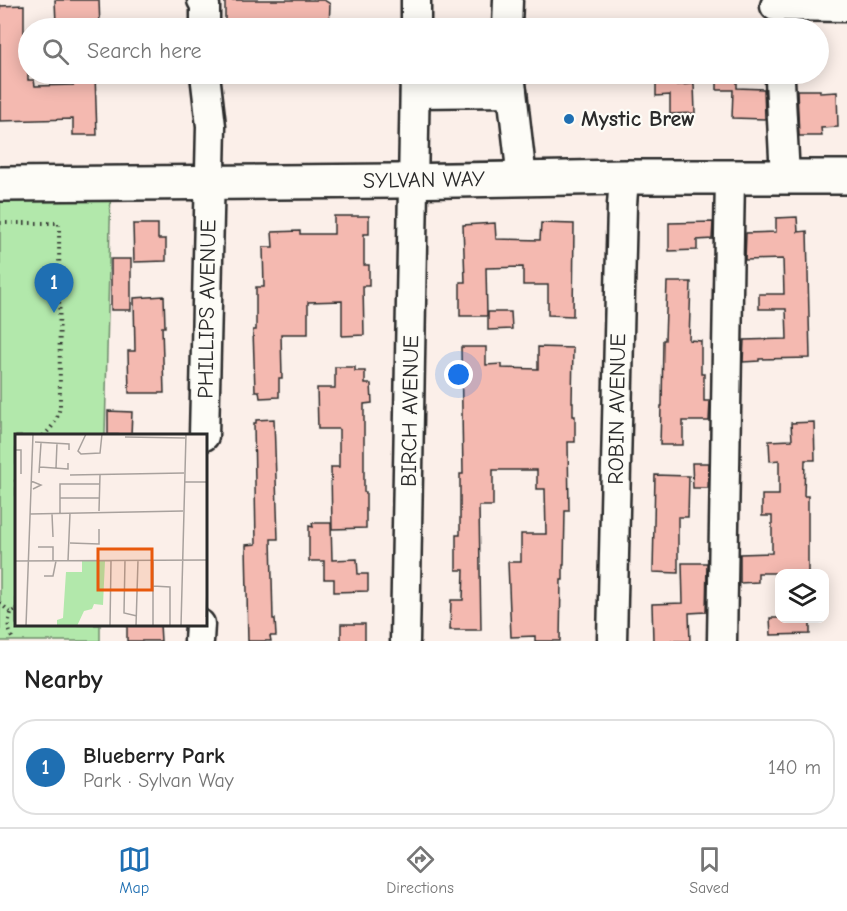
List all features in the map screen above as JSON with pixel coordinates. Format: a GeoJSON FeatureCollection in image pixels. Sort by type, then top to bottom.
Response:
{"type":"FeatureCollection","features":[{"type":"Feature","properties":{"kind":"main road","name":"SYLVAN WAY"},"geometry":{"type":"LineString","coordinates":[[0,184],[624,177],[847,177]]}},
{"type":"Feature","properties":{"kind":"street"},"geometry":{"type":"LineString","coordinates":[[202,0],[205,5],[205,18]]}},
{"type":"Feature","properties":{"kind":"street"},"geometry":{"type":"LineString","coordinates":[[416,0],[416,18]]}},
{"type":"Feature","properties":{"kind":"street"},"geometry":{"type":"LineString","coordinates":[[507,18],[508,0]]}},
{"type":"Feature","properties":{"kind":"street"},"geometry":{"type":"LineString","coordinates":[[775,6],[847,7]]}},
{"type":"Feature","properties":{"kind":"street","name":"PHILLIPS AVENUE"},"geometry":{"type":"LineString","coordinates":[[204,434],[211,126],[206,84]]}},
{"type":"Feature","properties":{"kind":"street","name":"BIRCH AVENUE"},"geometry":{"type":"LineString","coordinates":[[405,641],[415,84]]}},
{"type":"Feature","properties":{"kind":"street"},"geometry":{"type":"LineString","coordinates":[[511,84],[522,179]]}},
{"type":"Feature","properties":{"kind":"street"},"geometry":{"type":"LineString","coordinates":[[780,84],[785,177]]}},
{"type":"Feature","properties":{"kind":"street","name":"ROBIN AVENUE"},"geometry":{"type":"LineString","coordinates":[[612,641],[624,177]]}},
{"type":"Feature","properties":{"kind":"street"},"geometry":{"type":"LineString","coordinates":[[722,641],[730,177]]}},
{"type":"Feature","properties":{"kind":"street"},"geometry":{"type":"LineString","coordinates":[[199,641],[200,626]]}},
{"type":"Feature","properties":{"kind":"path"},"geometry":{"type":"LineString","coordinates":[[0,223],[59,223],[60,406],[56,422],[45,434]]}},
{"type":"Feature","properties":{"kind":"path"},"geometry":{"type":"LineString","coordinates":[[0,603],[11,613]]}},
{"type":"Feature","properties":{"kind":"path"},"geometry":{"type":"LineString","coordinates":[[14,641],[9,631],[8,621],[11,613],[15,611]]}},
{"type":"Feature","properties":{"kind":"green space"},"geometry":{"type":"Polygon","coordinates":[[[111,183],[105,434],[15,434],[15,626],[100,626],[100,641],[0,641],[0,184],[111,183]]]}},
{"type":"Feature","properties":{"kind":"building"},"geometry":{"type":"Polygon","coordinates":[[[55,0],[99,0],[100,18],[56,18],[55,0]]]}},
{"type":"Feature","properties":{"kind":"building"},"geometry":{"type":"Polygon","coordinates":[[[225,0],[324,0],[330,4],[329,18],[225,18],[225,0]]]}},
{"type":"Feature","properties":{"kind":"building"},"geometry":{"type":"Polygon","coordinates":[[[24,5],[24,18],[18,18],[18,84],[35,84],[35,86],[95,84],[97,135],[73,135],[73,119],[0,121],[0,6],[24,5]]]}},
{"type":"Feature","properties":{"kind":"building"},"geometry":{"type":"Polygon","coordinates":[[[656,84],[694,84],[695,113],[670,114],[670,95],[656,96],[656,84]]]}},
{"type":"Feature","properties":{"kind":"building"},"geometry":{"type":"Polygon","coordinates":[[[717,84],[737,84],[737,88],[764,89],[765,119],[732,118],[733,90],[717,90],[717,84]]]}},
{"type":"Feature","properties":{"kind":"building"},"geometry":{"type":"Polygon","coordinates":[[[797,90],[820,90],[820,93],[837,92],[838,127],[821,128],[822,136],[799,136],[797,90]]]}},
{"type":"Feature","properties":{"kind":"building"},"geometry":{"type":"Polygon","coordinates":[[[334,216],[369,216],[369,234],[364,234],[364,265],[369,265],[369,286],[363,286],[364,335],[342,336],[342,301],[308,302],[308,334],[281,334],[282,378],[279,378],[279,397],[260,398],[259,391],[255,391],[253,330],[256,330],[256,287],[264,287],[263,247],[273,247],[272,232],[300,231],[300,234],[334,234],[334,216]]]}},
{"type":"Feature","properties":{"kind":"building"},"geometry":{"type":"Polygon","coordinates":[[[797,217],[798,232],[807,231],[810,358],[759,359],[759,361],[743,362],[744,340],[787,339],[786,309],[759,309],[759,294],[784,294],[783,259],[745,260],[746,233],[776,232],[776,218],[797,217]]]}},
{"type":"Feature","properties":{"kind":"building"},"geometry":{"type":"Polygon","coordinates":[[[713,222],[712,239],[697,240],[697,250],[669,251],[669,223],[713,222]]]}},
{"type":"Feature","properties":{"kind":"building"},"geometry":{"type":"Polygon","coordinates":[[[495,223],[496,239],[540,240],[541,223],[574,224],[573,316],[548,315],[548,285],[523,285],[523,267],[486,268],[487,316],[460,316],[460,282],[465,282],[463,225],[495,223]]]}},
{"type":"Feature","properties":{"kind":"building"},"geometry":{"type":"Polygon","coordinates":[[[133,224],[158,224],[158,239],[166,239],[166,261],[134,262],[133,224]]]}},
{"type":"Feature","properties":{"kind":"building"},"geometry":{"type":"Polygon","coordinates":[[[111,259],[131,259],[131,310],[111,310],[111,259]]]}},
{"type":"Feature","properties":{"kind":"building"},"geometry":{"type":"Polygon","coordinates":[[[667,282],[691,282],[689,340],[701,341],[704,401],[710,401],[709,421],[683,421],[683,445],[660,445],[667,282]]]}},
{"type":"Feature","properties":{"kind":"building"},"geometry":{"type":"Polygon","coordinates":[[[164,296],[165,327],[162,327],[164,393],[129,393],[128,351],[135,351],[134,298],[164,296]]]}},
{"type":"Feature","properties":{"kind":"building"},"geometry":{"type":"Polygon","coordinates":[[[488,312],[511,312],[512,329],[488,330],[488,312]]]}},
{"type":"Feature","properties":{"kind":"building"},"geometry":{"type":"Polygon","coordinates":[[[461,347],[486,347],[486,365],[502,364],[502,368],[538,369],[538,347],[573,348],[572,402],[573,416],[575,416],[575,442],[568,442],[569,511],[565,511],[560,641],[535,641],[535,636],[511,637],[508,562],[521,562],[521,534],[546,534],[545,489],[537,489],[537,470],[493,470],[493,506],[479,506],[481,630],[450,630],[451,600],[463,600],[464,570],[456,570],[456,535],[460,535],[460,474],[463,474],[461,347]]]}},
{"type":"Feature","properties":{"kind":"building"},"geometry":{"type":"Polygon","coordinates":[[[335,367],[355,367],[355,371],[365,371],[365,384],[371,384],[372,403],[364,404],[366,528],[332,529],[331,467],[339,467],[339,429],[318,429],[317,388],[335,388],[335,367]]]}},
{"type":"Feature","properties":{"kind":"building"},"geometry":{"type":"Polygon","coordinates":[[[108,411],[132,412],[131,434],[108,434],[108,411]]]}},
{"type":"Feature","properties":{"kind":"building"},"geometry":{"type":"Polygon","coordinates":[[[274,419],[278,539],[271,539],[273,619],[275,619],[276,636],[270,636],[271,641],[248,641],[246,545],[256,544],[254,423],[256,420],[274,419]]]}},
{"type":"Feature","properties":{"kind":"building"},"geometry":{"type":"Polygon","coordinates":[[[814,422],[815,460],[805,460],[804,496],[808,496],[808,569],[775,569],[775,573],[758,573],[758,582],[740,583],[740,554],[772,553],[772,516],[762,516],[762,495],[779,495],[779,460],[770,461],[769,441],[792,440],[791,423],[814,422]]]}},
{"type":"Feature","properties":{"kind":"building"},"geometry":{"type":"Polygon","coordinates":[[[692,463],[709,463],[708,488],[693,488],[692,463]]]}},
{"type":"Feature","properties":{"kind":"building"},"geometry":{"type":"Polygon","coordinates":[[[655,475],[689,476],[688,517],[678,517],[678,573],[653,572],[655,475]]]}},
{"type":"Feature","properties":{"kind":"building"},"geometry":{"type":"Polygon","coordinates":[[[312,523],[331,523],[332,560],[357,559],[358,574],[368,574],[368,591],[334,592],[334,579],[324,579],[324,561],[309,561],[309,526],[313,527],[312,523]]]}},
{"type":"Feature","properties":{"kind":"building"},"geometry":{"type":"Polygon","coordinates":[[[682,563],[707,563],[706,612],[689,613],[690,641],[653,641],[652,604],[683,603],[682,563]]]}},
{"type":"Feature","properties":{"kind":"building"},"geometry":{"type":"Polygon","coordinates":[[[770,618],[775,618],[775,623],[810,623],[810,634],[771,635],[770,618]]]}},
{"type":"Feature","properties":{"kind":"building"},"geometry":{"type":"Polygon","coordinates":[[[341,624],[365,624],[365,641],[341,641],[341,624]]]}},
{"type":"Feature","properties":{"kind":"building"},"geometry":{"type":"Polygon","coordinates":[[[127,626],[160,626],[161,641],[127,641],[127,626]]]}},
{"type":"Feature","properties":{"kind":"place","name":"Mystic Brew"},"geometry":{"type":"Point","coordinates":[569,119]}},
{"type":"Feature","properties":{"kind":"place","name":"Blueberry Park"},"geometry":{"type":"Point","coordinates":[54,313]}}]}
